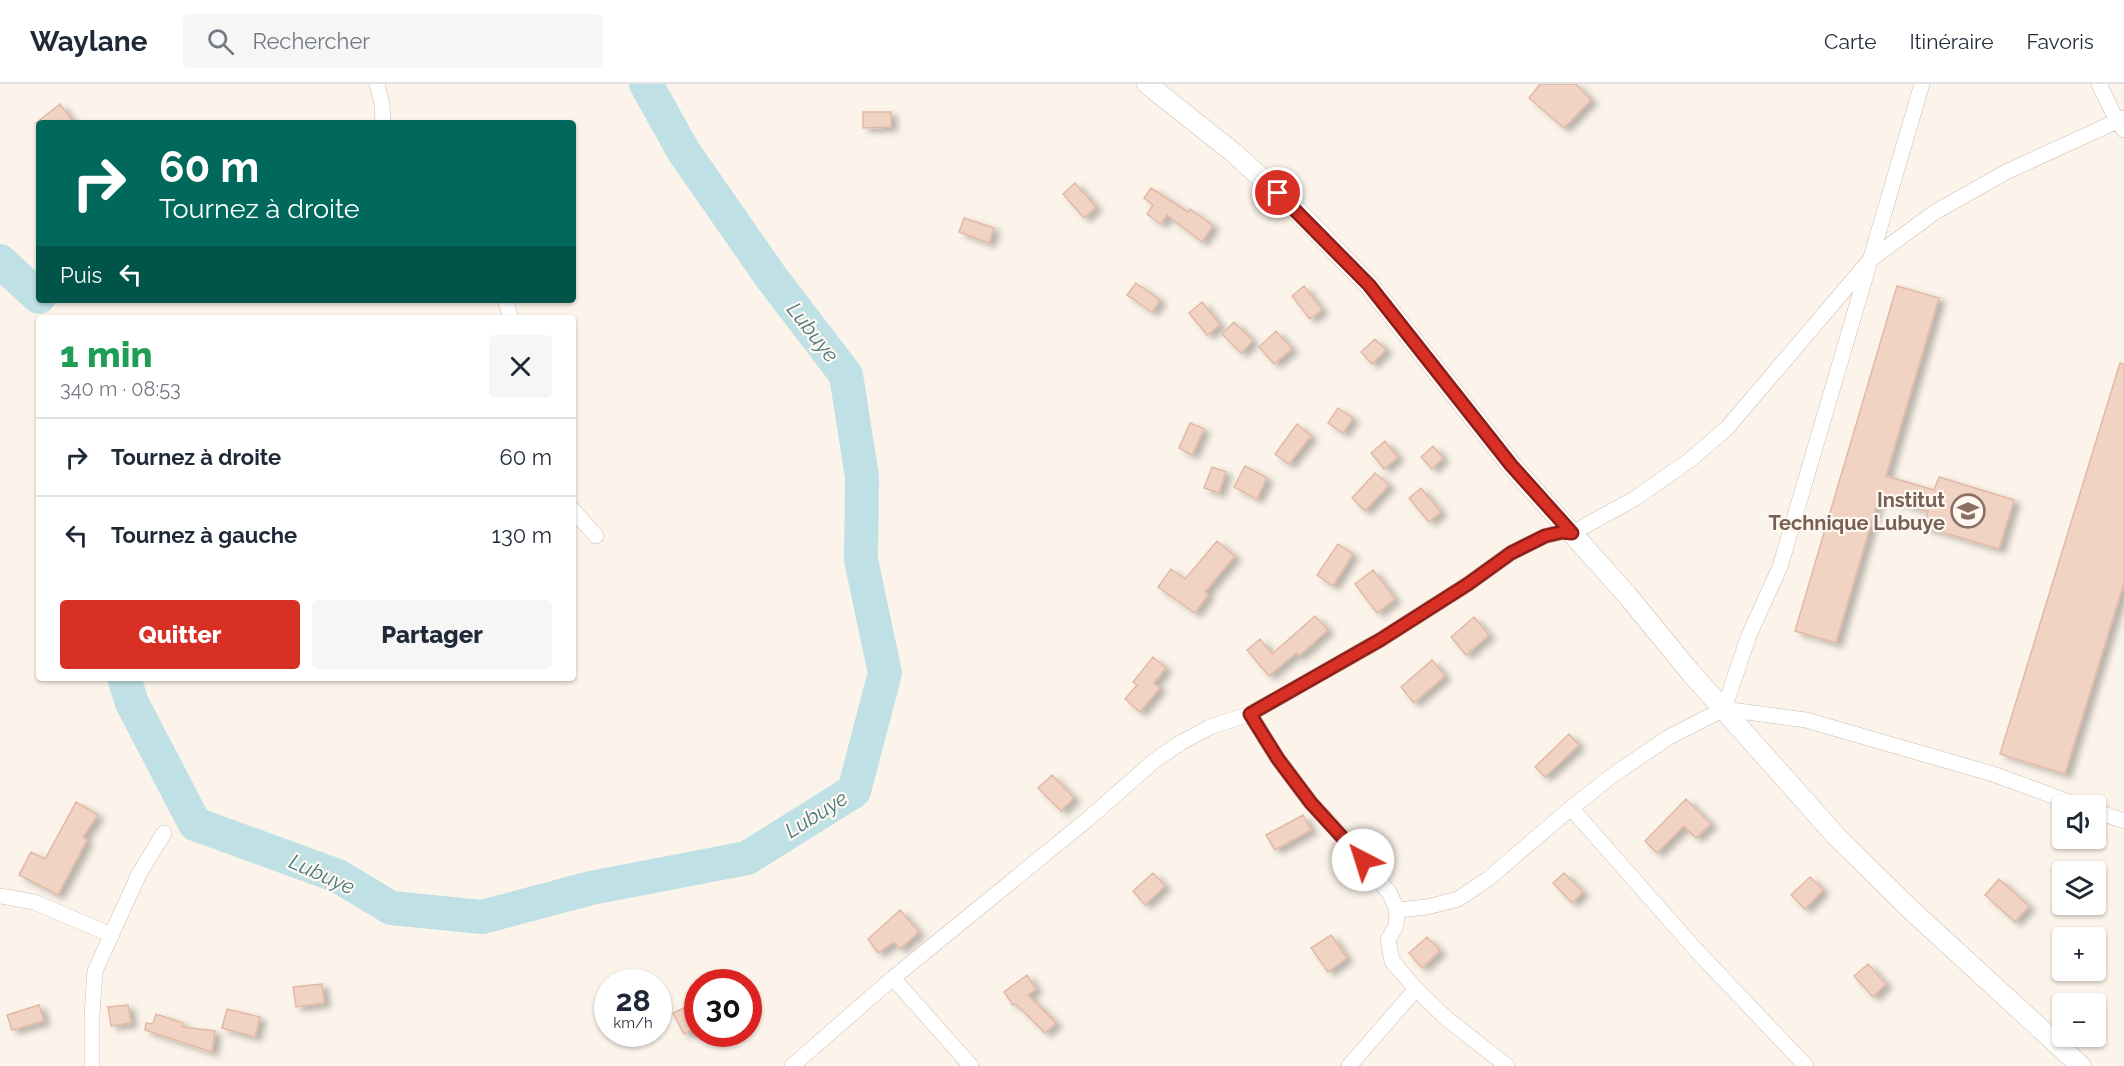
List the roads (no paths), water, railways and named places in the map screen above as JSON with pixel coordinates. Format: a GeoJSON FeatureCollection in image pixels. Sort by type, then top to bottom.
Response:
{"type":"FeatureCollection","features":[{"type":"Feature","properties":{"kind":"street"},"geometry":{"type":"LineString","coordinates":[[377,84],[383,120]]}},
{"type":"Feature","properties":{"kind":"street"},"geometry":{"type":"LineString","coordinates":[[1147,84],[1234,153],[1292,206],[1369,285],[1511,465],[1837,837],[1910,909],[2081,1066]]}},
{"type":"Feature","properties":{"kind":"street"},"geometry":{"type":"LineString","coordinates":[[1724,710],[1749,635],[1780,567],[1922,84]]}},
{"type":"Feature","properties":{"kind":"street"},"geometry":{"type":"LineString","coordinates":[[792,1066],[893,978],[1078,827],[1154,761],[1180,743],[1210,727],[1250,714],[1380,640],[1468,584],[1511,553],[1545,536],[1562,532],[1572,533],[1634,499],[1690,460],[1727,428],[1870,260],[1935,212],[2006,172],[2122,123],[2099,84]]}},
{"type":"Feature","properties":{"kind":"street"},"geometry":{"type":"LineString","coordinates":[[576,513],[596,536]]}},
{"type":"Feature","properties":{"kind":"street"},"geometry":{"type":"LineString","coordinates":[[1397,910],[1427,907],[1458,899],[1488,879],[1613,775],[1669,737],[1724,710],[1806,720],[1994,774],[2052,796]]}},
{"type":"Feature","properties":{"kind":"street"},"geometry":{"type":"LineString","coordinates":[[1250,714],[1278,759],[1311,803],[1350,844],[1390,894],[1397,910],[1396,926],[1388,940],[1392,962],[1446,1018],[1507,1066]]}},
{"type":"Feature","properties":{"kind":"street"},"geometry":{"type":"LineString","coordinates":[[1571,808],[1696,951],[1806,1066]]}},
{"type":"Feature","properties":{"kind":"street"},"geometry":{"type":"LineString","coordinates":[[2106,815],[2124,821]]}},
{"type":"Feature","properties":{"kind":"street"},"geometry":{"type":"LineString","coordinates":[[92,1066],[94,971],[139,874],[164,833]]}},
{"type":"Feature","properties":{"kind":"street"},"geometry":{"type":"LineString","coordinates":[[0,896],[34,902],[112,935]]}},
{"type":"Feature","properties":{"kind":"street"},"geometry":{"type":"LineString","coordinates":[[893,978],[971,1066]]}},
{"type":"Feature","properties":{"kind":"street"},"geometry":{"type":"LineString","coordinates":[[1349,1066],[1416,989]]}},
{"type":"Feature","properties":{"kind":"waterway","name":"Lubuye"},"geometry":{"type":"LineString","coordinates":[[125,681],[132,703],[195,824],[338,876],[391,908],[482,917],[591,888],[747,858],[854,791],[885,673],[861,560],[862,477],[846,375],[771,277],[684,152],[646,84]]}},
{"type":"Feature","properties":{"kind":"waterway","name":"Lubuye"},"geometry":{"type":"LineString","coordinates":[[0,261],[36,294]]}},
{"type":"Feature","properties":{"kind":"place","name":"Institut Technique Lubuye"},"geometry":{"type":"Point","coordinates":[1968,511]}}]}
